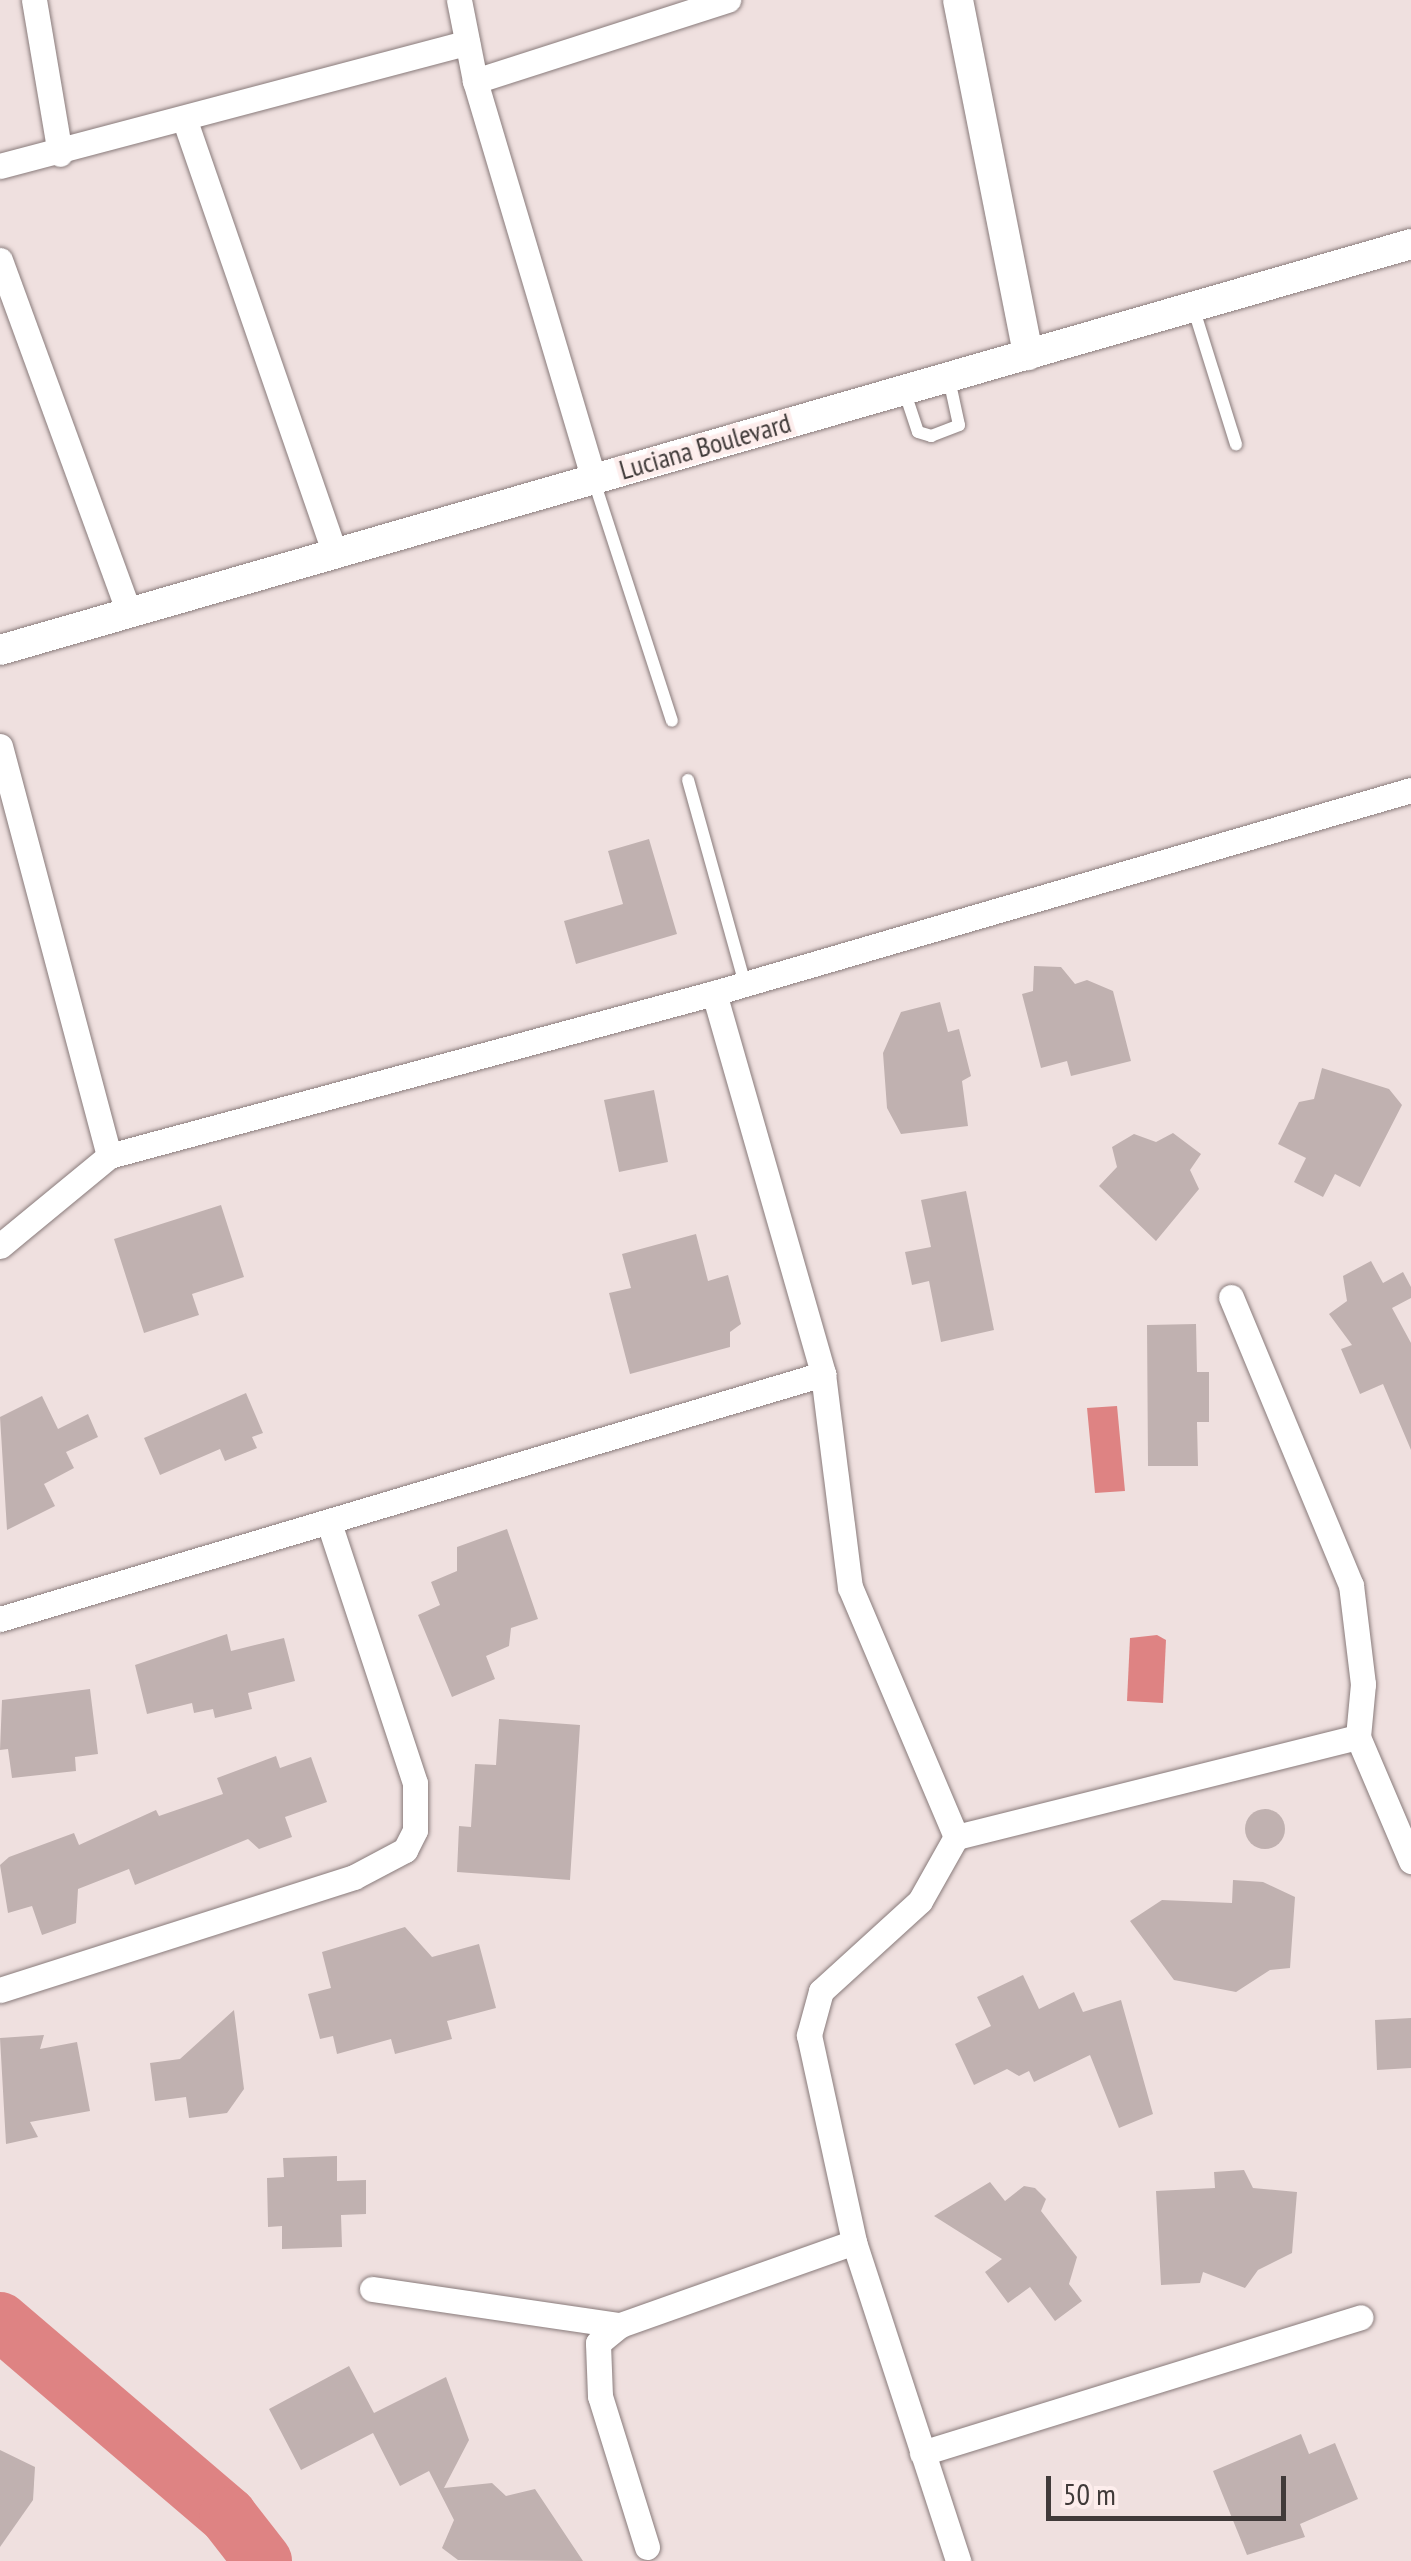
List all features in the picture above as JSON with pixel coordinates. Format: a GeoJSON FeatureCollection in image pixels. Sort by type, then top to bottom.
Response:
{"type":"FeatureCollection","features":[{"type":"Feature","properties":{"kind":"street"},"geometry":{"type":"LineString","coordinates":[[34,0],[60,154]]}},
{"type":"Feature","properties":{"kind":"street"},"geometry":{"type":"LineString","coordinates":[[459,0],[475,81],[593,478]]}},
{"type":"Feature","properties":{"kind":"street"},"geometry":{"type":"LineString","coordinates":[[475,81],[728,0]]}},
{"type":"Feature","properties":{"kind":"street"},"geometry":{"type":"LineString","coordinates":[[958,0],[1028,355]]}},
{"type":"Feature","properties":{"kind":"street"},"geometry":{"type":"LineString","coordinates":[[0,166],[60,154],[468,43]]}},
{"type":"Feature","properties":{"kind":"street"},"geometry":{"type":"LineString","coordinates":[[185,121],[335,553]]}},
{"type":"Feature","properties":{"kind":"street","name":"Luciana Boulevard"},"geometry":{"type":"LineString","coordinates":[[0,650],[1411,244]]}},
{"type":"Feature","properties":{"kind":"street"},"geometry":{"type":"LineString","coordinates":[[0,260],[129,614]]}},
{"type":"Feature","properties":{"kind":"street"},"geometry":{"type":"LineString","coordinates":[[0,746],[109,1156]]}},
{"type":"Feature","properties":{"kind":"street"},"geometry":{"type":"LineString","coordinates":[[0,1246],[109,1156],[714,993],[1411,790]]}},
{"type":"Feature","properties":{"kind":"street"},"geometry":{"type":"LineString","coordinates":[[714,993],[823,1374],[850,1587],[956,1836]]}},
{"type":"Feature","properties":{"kind":"street"},"geometry":{"type":"LineString","coordinates":[[1231,1297],[1351,1584],[1363,1684],[1358,1738],[1411,1861]]}},
{"type":"Feature","properties":{"kind":"street"},"geometry":{"type":"LineString","coordinates":[[0,1619],[330,1526],[823,1374]]}},
{"type":"Feature","properties":{"kind":"street"},"geometry":{"type":"LineString","coordinates":[[0,1990],[354,1877],[405,1850],[415,1830],[415,1783],[330,1526]]}},
{"type":"Feature","properties":{"kind":"street"},"geometry":{"type":"LineString","coordinates":[[958,2561],[854,2242],[814,2074],[812,2010],[845,1964],[927,1892],[956,1836],[1358,1738]]}},
{"type":"Feature","properties":{"kind":"street"},"geometry":{"type":"LineString","coordinates":[[647,2547],[595,2364],[598,2343],[620,2325],[854,2242]]}},
{"type":"Feature","properties":{"kind":"street"},"geometry":{"type":"LineString","coordinates":[[372,2289],[620,2325]]}},
{"type":"Feature","properties":{"kind":"street"},"geometry":{"type":"LineString","coordinates":[[922,2453],[1360,2317]]}},
{"type":"Feature","properties":{"kind":"lane"},"geometry":{"type":"LineString","coordinates":[[1193,307],[1236,444]]}},
{"type":"Feature","properties":{"kind":"lane"},"geometry":{"type":"LineString","coordinates":[[904,390],[918,432],[931,436],[959,425],[949,377]]}},
{"type":"Feature","properties":{"kind":"lane"},"geometry":{"type":"LineString","coordinates":[[593,478],[672,721]]}},
{"type":"Feature","properties":{"kind":"lane"},"geometry":{"type":"LineString","coordinates":[[688,780],[745,984]]}},
{"type":"Feature","properties":{"kind":"shaded area"},"geometry":{"type":"Polygon","coordinates":[[[1117,1406],[1125,1491],[1095,1493],[1087,1408],[1117,1406]]]}},
{"type":"Feature","properties":{"kind":"shaded area"},"geometry":{"type":"Polygon","coordinates":[[[1157,1635],[1166,1640],[1163,1703],[1127,1701],[1130,1638],[1157,1635]]]}},
{"type":"Feature","properties":{"kind":"building"},"geometry":{"type":"Polygon","coordinates":[[[649,839],[677,934],[576,964],[564,921],[623,904],[608,851],[649,839]]]}},
{"type":"Feature","properties":{"kind":"building"},"geometry":{"type":"Polygon","coordinates":[[[1034,966],[1061,967],[1075,984],[1087,980],[1113,991],[1131,1061],[1071,1076],[1067,1061],[1041,1068],[1022,994],[1033,991],[1034,966]]]}},
{"type":"Feature","properties":{"kind":"building"},"geometry":{"type":"Polygon","coordinates":[[[940,1002],[948,1032],[959,1029],[971,1076],[962,1081],[968,1126],[901,1134],[887,1108],[883,1053],[901,1012],[940,1002]]]}},
{"type":"Feature","properties":{"kind":"building"},"geometry":{"type":"Polygon","coordinates":[[[1322,1068],[1389,1089],[1402,1105],[1360,1187],[1335,1174],[1323,1197],[1294,1182],[1306,1158],[1278,1144],[1299,1102],[1314,1099],[1322,1068]]]}},
{"type":"Feature","properties":{"kind":"building"},"geometry":{"type":"Polygon","coordinates":[[[654,1090],[668,1162],[619,1172],[604,1100],[654,1090]]]}},
{"type":"Feature","properties":{"kind":"building"},"geometry":{"type":"Polygon","coordinates":[[[1173,1133],[1201,1154],[1190,1170],[1199,1189],[1156,1241],[1099,1186],[1117,1167],[1112,1147],[1134,1134],[1156,1142],[1173,1133]]]}},
{"type":"Feature","properties":{"kind":"building"},"geometry":{"type":"Polygon","coordinates":[[[966,1191],[994,1330],[941,1342],[929,1281],[912,1285],[905,1252],[931,1247],[921,1200],[966,1191]]]}},
{"type":"Feature","properties":{"kind":"building"},"geometry":{"type":"Polygon","coordinates":[[[221,1205],[244,1277],[192,1294],[199,1315],[144,1333],[114,1239],[221,1205]]]}},
{"type":"Feature","properties":{"kind":"building"},"geometry":{"type":"Polygon","coordinates":[[[696,1234],[708,1281],[728,1275],[741,1324],[730,1332],[730,1347],[630,1374],[609,1293],[631,1288],[622,1254],[696,1234]]]}},
{"type":"Feature","properties":{"kind":"building"},"geometry":{"type":"Polygon","coordinates":[[[1371,1261],[1383,1283],[1403,1272],[1411,1287],[1411,1298],[1392,1308],[1411,1343],[1411,1450],[1383,1384],[1360,1394],[1341,1349],[1352,1345],[1329,1314],[1347,1301],[1343,1276],[1371,1261]]]}},
{"type":"Feature","properties":{"kind":"building"},"geometry":{"type":"Polygon","coordinates":[[[1196,1324],[1197,1372],[1209,1372],[1209,1422],[1197,1422],[1198,1466],[1148,1466],[1147,1325],[1196,1324]]]}},
{"type":"Feature","properties":{"kind":"building"},"geometry":{"type":"Polygon","coordinates":[[[246,1393],[263,1433],[252,1437],[257,1448],[225,1461],[220,1449],[160,1475],[144,1438],[246,1393]]]}},
{"type":"Feature","properties":{"kind":"building"},"geometry":{"type":"Polygon","coordinates":[[[42,1396],[58,1429],[88,1414],[98,1437],[66,1452],[74,1468],[44,1484],[55,1506],[7,1530],[0,1417],[42,1396]]]}},
{"type":"Feature","properties":{"kind":"building"},"geometry":{"type":"Polygon","coordinates":[[[507,1529],[538,1619],[511,1628],[509,1646],[486,1656],[495,1679],[452,1697],[418,1615],[440,1605],[431,1582],[457,1571],[457,1547],[507,1529]]]}},
{"type":"Feature","properties":{"kind":"building"},"geometry":{"type":"Polygon","coordinates":[[[227,1634],[231,1651],[284,1638],[295,1681],[248,1693],[252,1709],[215,1718],[213,1709],[194,1713],[192,1703],[147,1714],[135,1665],[227,1634]]]}},
{"type":"Feature","properties":{"kind":"building"},"geometry":{"type":"Polygon","coordinates":[[[90,1689],[98,1754],[75,1757],[76,1771],[12,1778],[8,1749],[0,1750],[2,1700],[90,1689]]]}},
{"type":"Feature","properties":{"kind":"building"},"geometry":{"type":"Polygon","coordinates":[[[499,1719],[580,1725],[570,1880],[457,1872],[459,1826],[471,1827],[475,1764],[496,1765],[499,1719]]]}},
{"type":"Feature","properties":{"kind":"building"},"geometry":{"type":"Polygon","coordinates":[[[276,1756],[280,1768],[311,1757],[327,1802],[285,1817],[292,1837],[259,1849],[248,1839],[135,1885],[129,1869],[78,1889],[76,1923],[42,1935],[32,1906],[8,1913],[0,1865],[9,1857],[74,1833],[79,1845],[156,1810],[159,1816],[223,1794],[217,1778],[276,1756]]]}},
{"type":"Feature","properties":{"kind":"building"},"geometry":{"type":"Polygon","coordinates":[[[1265,1809],[1279,1815],[1285,1829],[1279,1843],[1265,1849],[1251,1843],[1245,1829],[1251,1815],[1265,1809]]]}},
{"type":"Feature","properties":{"kind":"building"},"geometry":{"type":"Polygon","coordinates":[[[1233,1880],[1263,1882],[1295,1897],[1290,1968],[1270,1970],[1236,1992],[1174,1980],[1130,1921],[1162,1900],[1232,1903],[1233,1880]]]}},
{"type":"Feature","properties":{"kind":"building"},"geometry":{"type":"Polygon","coordinates":[[[405,1927],[432,1957],[479,1944],[496,2008],[447,2021],[452,2039],[395,2054],[391,2039],[337,2054],[333,2036],[320,2039],[308,1994],[331,1988],[322,1952],[405,1927]]]}},
{"type":"Feature","properties":{"kind":"building"},"geometry":{"type":"Polygon","coordinates":[[[1023,1975],[1039,2009],[1074,1992],[1083,2012],[1121,2000],[1153,2114],[1119,2128],[1090,2055],[1034,2082],[1029,2071],[1019,2076],[1007,2069],[974,2085],[955,2044],[991,2026],[977,1997],[1023,1975]]]}},
{"type":"Feature","properties":{"kind":"building"},"geometry":{"type":"Polygon","coordinates":[[[234,2010],[244,2089],[227,2113],[189,2118],[186,2097],[155,2101],[150,2063],[180,2059],[234,2010]]]}},
{"type":"Feature","properties":{"kind":"building"},"geometry":{"type":"Polygon","coordinates":[[[1411,2018],[1411,2068],[1377,2070],[1375,2020],[1411,2018]]]}},
{"type":"Feature","properties":{"kind":"building"},"geometry":{"type":"Polygon","coordinates":[[[44,2035],[40,2049],[77,2042],[90,2111],[30,2122],[38,2137],[6,2144],[0,2038],[44,2035]]]}},
{"type":"Feature","properties":{"kind":"building"},"geometry":{"type":"Polygon","coordinates":[[[337,2156],[337,2181],[366,2180],[366,2214],[341,2215],[342,2247],[282,2249],[282,2226],[268,2227],[267,2178],[284,2177],[283,2158],[337,2156]]]}},
{"type":"Feature","properties":{"kind":"building"},"geometry":{"type":"Polygon","coordinates":[[[1244,2170],[1253,2188],[1297,2192],[1292,2253],[1258,2270],[1245,2288],[1203,2272],[1200,2283],[1161,2285],[1156,2191],[1215,2188],[1214,2172],[1244,2170]]]}},
{"type":"Feature","properties":{"kind":"building"},"geometry":{"type":"Polygon","coordinates":[[[990,2182],[1005,2201],[1024,2186],[1035,2188],[1046,2199],[1041,2211],[1077,2257],[1069,2284],[1082,2301],[1055,2321],[1030,2287],[1008,2303],[985,2272],[1002,2259],[934,2216],[990,2182]]]}},
{"type":"Feature","properties":{"kind":"building"},"geometry":{"type":"Polygon","coordinates":[[[349,2366],[374,2413],[446,2377],[469,2440],[444,2488],[492,2483],[506,2496],[535,2489],[583,2561],[458,2560],[442,2548],[454,2520],[429,2471],[400,2486],[373,2433],[301,2470],[269,2409],[349,2366]]]}},
{"type":"Feature","properties":{"kind":"building"},"geometry":{"type":"Polygon","coordinates":[[[1301,2434],[1309,2454],[1335,2443],[1358,2499],[1300,2524],[1305,2537],[1247,2555],[1213,2471],[1301,2434]]]}},
{"type":"Feature","properties":{"kind":"building"},"geometry":{"type":"Polygon","coordinates":[[[0,2450],[35,2467],[33,2500],[0,2547],[0,2450]]]}},
{"type":"Feature","properties":{"kind":"waterway"},"geometry":{"type":"LineString","coordinates":[[0,2321],[228,2516],[263,2561]]}}]}
